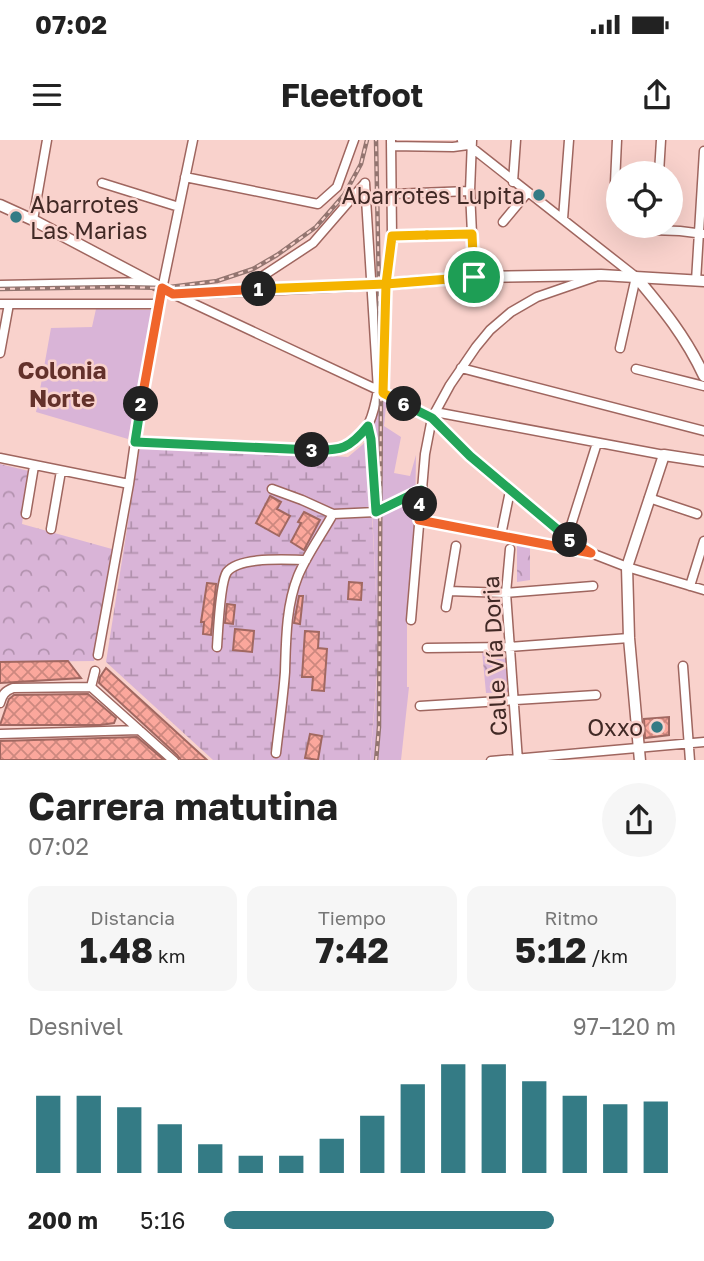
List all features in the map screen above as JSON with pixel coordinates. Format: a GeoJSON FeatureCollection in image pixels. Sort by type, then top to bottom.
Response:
{"type":"FeatureCollection","features":[{"type":"Feature","properties":{"kind":"main road"},"geometry":{"type":"LineString","coordinates":[[0,205],[173,294],[474,277],[601,275],[700,281]]}},
{"type":"Feature","properties":{"kind":"main road"},"geometry":{"type":"LineString","coordinates":[[636,277],[686,340],[701,362],[704,376]]}},
{"type":"Feature","properties":{"kind":"main road"},"geometry":{"type":"LineString","coordinates":[[640,760],[629,638],[626,567],[664,455],[704,461]]}},
{"type":"Feature","properties":{"kind":"street"},"geometry":{"type":"LineString","coordinates":[[33,220],[47,140]]}},
{"type":"Feature","properties":{"kind":"street"},"geometry":{"type":"LineString","coordinates":[[98,655],[159,304],[193,140]]}},
{"type":"Feature","properties":{"kind":"street"},"geometry":{"type":"LineString","coordinates":[[185,177],[318,204],[337,187],[354,140]]}},
{"type":"Feature","properties":{"kind":"street"},"geometry":{"type":"LineString","coordinates":[[513,182],[516,140]]}},
{"type":"Feature","properties":{"kind":"street"},"geometry":{"type":"LineString","coordinates":[[563,219],[569,140]]}},
{"type":"Feature","properties":{"kind":"street"},"geometry":{"type":"LineString","coordinates":[[616,161],[617,140]]}},
{"type":"Feature","properties":{"kind":"street"},"geometry":{"type":"LineString","coordinates":[[660,161],[661,140]]}},
{"type":"Feature","properties":{"kind":"street"},"geometry":{"type":"LineString","coordinates":[[135,442],[330,451],[346,447],[358,438],[368,426],[381,391],[386,284],[392,236],[391,143],[453,147],[468,143]]}},
{"type":"Feature","properties":{"kind":"street"},"geometry":{"type":"LineString","coordinates":[[468,143],[513,182],[636,277],[620,348]]}},
{"type":"Feature","properties":{"kind":"street"},"geometry":{"type":"LineString","coordinates":[[468,143],[474,277]]}},
{"type":"Feature","properties":{"kind":"street"},"geometry":{"type":"LineString","coordinates":[[700,281],[704,151]]}},
{"type":"Feature","properties":{"kind":"street"},"geometry":{"type":"LineString","coordinates":[[102,183],[179,207]]}},
{"type":"Feature","properties":{"kind":"street"},"geometry":{"type":"LineString","coordinates":[[243,289],[313,243],[365,183],[381,391]]}},
{"type":"Feature","properties":{"kind":"street"},"geometry":{"type":"LineString","coordinates":[[391,194],[470,191]]}},
{"type":"Feature","properties":{"kind":"street"},"geometry":{"type":"LineString","coordinates":[[503,222],[528,192]]}},
{"type":"Feature","properties":{"kind":"street"},"geometry":{"type":"LineString","coordinates":[[683,231],[702,234]]}},
{"type":"Feature","properties":{"kind":"street"},"geometry":{"type":"LineString","coordinates":[[392,236],[472,234]]}},
{"type":"Feature","properties":{"kind":"street"},"geometry":{"type":"LineString","coordinates":[[411,620],[425,454],[434,415],[461,368],[490,330],[511,312],[537,297],[601,275]]}},
{"type":"Feature","properties":{"kind":"street"},"geometry":{"type":"LineString","coordinates":[[0,285],[150,282]]}},
{"type":"Feature","properties":{"kind":"street"},"geometry":{"type":"LineString","coordinates":[[173,294],[434,415],[664,455]]}},
{"type":"Feature","properties":{"kind":"street"},"geometry":{"type":"LineString","coordinates":[[0,353],[5,304],[159,304]]}},
{"type":"Feature","properties":{"kind":"street"},"geometry":{"type":"LineString","coordinates":[[461,368],[704,431]]}},
{"type":"Feature","properties":{"kind":"street"},"geometry":{"type":"LineString","coordinates":[[636,369],[704,386]]}},
{"type":"Feature","properties":{"kind":"street"},"geometry":{"type":"LineString","coordinates":[[434,415],[470,456],[567,538],[591,553],[626,567],[704,590]]}},
{"type":"Feature","properties":{"kind":"street"},"geometry":{"type":"LineString","coordinates":[[368,426],[376,512]]}},
{"type":"Feature","properties":{"kind":"street"},"geometry":{"type":"LineString","coordinates":[[558,547],[567,538],[597,443]]}},
{"type":"Feature","properties":{"kind":"street"},"geometry":{"type":"LineString","coordinates":[[0,458],[129,484]]}},
{"type":"Feature","properties":{"kind":"street"},"geometry":{"type":"LineString","coordinates":[[26,514],[34,466]]}},
{"type":"Feature","properties":{"kind":"street"},"geometry":{"type":"LineString","coordinates":[[51,529],[61,471]]}},
{"type":"Feature","properties":{"kind":"street"},"geometry":{"type":"LineString","coordinates":[[272,489],[332,514],[376,512],[421,490]]}},
{"type":"Feature","properties":{"kind":"street"},"geometry":{"type":"LineString","coordinates":[[501,535],[510,491]]}},
{"type":"Feature","properties":{"kind":"street"},"geometry":{"type":"LineString","coordinates":[[649,498],[697,514]]}},
{"type":"Feature","properties":{"kind":"street"},"geometry":{"type":"LineString","coordinates":[[276,753],[291,602],[298,577],[332,514]]}},
{"type":"Feature","properties":{"kind":"street"},"geometry":{"type":"LineString","coordinates":[[419,520],[591,553]]}},
{"type":"Feature","properties":{"kind":"street"},"geometry":{"type":"LineString","coordinates":[[691,586],[704,541]]}},
{"type":"Feature","properties":{"kind":"street"},"geometry":{"type":"LineString","coordinates":[[446,607],[456,546]]}},
{"type":"Feature","properties":{"kind":"street","name":"Calle Vía Doria"},"geometry":{"type":"LineString","coordinates":[[510,549],[506,593],[518,759]]}},
{"type":"Feature","properties":{"kind":"street"},"geometry":{"type":"LineString","coordinates":[[217,647],[223,586],[227,572],[238,565],[264,560],[306,560]]}},
{"type":"Feature","properties":{"kind":"street"},"geometry":{"type":"LineString","coordinates":[[449,591],[506,593],[593,586]]}},
{"type":"Feature","properties":{"kind":"street"},"geometry":{"type":"LineString","coordinates":[[428,648],[509,647],[629,638]]}},
{"type":"Feature","properties":{"kind":"street"},"geometry":{"type":"LineString","coordinates":[[683,666],[690,760]]}},
{"type":"Feature","properties":{"kind":"street"},"geometry":{"type":"LineString","coordinates":[[91,687],[94,671]]}},
{"type":"Feature","properties":{"kind":"street"},"geometry":{"type":"LineString","coordinates":[[0,703],[6,690],[13,688],[91,687],[173,760]]}},
{"type":"Feature","properties":{"kind":"street"},"geometry":{"type":"LineString","coordinates":[[420,705],[596,695]]}},
{"type":"Feature","properties":{"kind":"street"},"geometry":{"type":"LineString","coordinates":[[0,734],[139,730]]}},
{"type":"Feature","properties":{"kind":"street"},"geometry":{"type":"LineString","coordinates":[[518,759],[704,742]]}},
{"type":"Feature","properties":{"kind":"green space"},"geometry":{"type":"Polygon","coordinates":[[[96,309],[153,310],[128,439],[36,412],[51,328],[92,327],[96,309]]]}},
{"type":"Feature","properties":{"kind":"green space"},"geometry":{"type":"Polygon","coordinates":[[[378,394],[387,396],[384,426],[401,437],[394,473],[410,476],[416,455],[415,523],[407,603],[409,687],[401,760],[370,760],[379,657],[369,444],[378,394]]]}},
{"type":"Feature","properties":{"kind":"green space"},"geometry":{"type":"Polygon","coordinates":[[[368,440],[379,650],[370,760],[213,760],[106,662],[140,446],[348,457],[368,440]]]}},
{"type":"Feature","properties":{"kind":"green space"},"geometry":{"type":"Polygon","coordinates":[[[0,464],[29,471],[22,524],[112,549],[94,661],[0,662],[0,464]]]}},
{"type":"Feature","properties":{"kind":"green space"},"geometry":{"type":"Polygon","coordinates":[[[517,546],[530,546],[530,580],[517,582],[517,546]]]}},
{"type":"Feature","properties":{"kind":"green space"},"geometry":{"type":"Polygon","coordinates":[[[506,650],[510,692],[486,693],[482,651],[506,650]]]}},
{"type":"Feature","properties":{"kind":"building"},"geometry":{"type":"Polygon","coordinates":[[[270,496],[281,502],[277,509],[290,516],[279,536],[256,523],[270,496]]]}},
{"type":"Feature","properties":{"kind":"building"},"geometry":{"type":"Polygon","coordinates":[[[304,512],[320,520],[304,550],[291,542],[304,512]]]}},
{"type":"Feature","properties":{"kind":"building"},"geometry":{"type":"Polygon","coordinates":[[[349,582],[362,583],[361,600],[348,599],[349,582]]]}},
{"type":"Feature","properties":{"kind":"building"},"geometry":{"type":"Polygon","coordinates":[[[207,583],[216,584],[211,635],[203,634],[204,622],[201,622],[207,583]]]}},
{"type":"Feature","properties":{"kind":"building"},"geometry":{"type":"Polygon","coordinates":[[[299,596],[303,596],[300,624],[294,623],[299,596]]]}},
{"type":"Feature","properties":{"kind":"building"},"geometry":{"type":"Polygon","coordinates":[[[227,604],[235,605],[233,624],[225,623],[227,604]]]}},
{"type":"Feature","properties":{"kind":"building"},"geometry":{"type":"Polygon","coordinates":[[[235,629],[254,631],[252,652],[233,650],[235,629]]]}},
{"type":"Feature","properties":{"kind":"building"},"geometry":{"type":"Polygon","coordinates":[[[305,631],[319,632],[318,648],[327,649],[324,691],[312,690],[313,677],[302,677],[305,631]]]}},
{"type":"Feature","properties":{"kind":"building"},"geometry":{"type":"Polygon","coordinates":[[[68,661],[81,678],[0,683],[0,662],[68,661]]]}},
{"type":"Feature","properties":{"kind":"building"},"geometry":{"type":"Polygon","coordinates":[[[106,668],[207,760],[181,760],[99,683],[106,668]]]}},
{"type":"Feature","properties":{"kind":"building"},"geometry":{"type":"Polygon","coordinates":[[[88,694],[116,718],[114,723],[0,725],[9,699],[14,695],[88,694]]]}},
{"type":"Feature","properties":{"kind":"building","name":"Oxxo"},"geometry":{"type":"Polygon","coordinates":[[[669,717],[669,735],[645,738],[644,719],[669,717]]]}},
{"type":"Feature","properties":{"kind":"building"},"geometry":{"type":"Polygon","coordinates":[[[310,734],[322,736],[318,760],[305,758],[310,734]]]}},
{"type":"Feature","properties":{"kind":"building"},"geometry":{"type":"Polygon","coordinates":[[[137,737],[164,760],[0,760],[0,741],[137,737]]]}},
{"type":"Feature","properties":{"kind":"railway"},"geometry":{"type":"LineString","coordinates":[[0,289],[162,288],[217,281],[253,269],[316,227],[344,195],[361,164],[367,140]]}},
{"type":"Feature","properties":{"kind":"railway"},"geometry":{"type":"LineString","coordinates":[[376,140],[381,391],[379,727],[376,760]]}},
{"type":"Feature","properties":{"kind":"place","name":"Abarrotes Lupita"},"geometry":{"type":"Point","coordinates":[539,195]}},
{"type":"Feature","properties":{"kind":"place","name":"Abarrotes Las Marias"},"geometry":{"type":"Point","coordinates":[16,217]}},
{"type":"Feature","properties":{"kind":"place","name":"Oxxo"},"geometry":{"type":"Point","coordinates":[657,727]}},
{"type":"Feature","properties":{"kind":"district","name":"Colonia Norte"},"geometry":{"type":"Point","coordinates":[62,383]}},
{"type":"Feature","properties":{"kind":"route"},"geometry":{"type":"LineString","coordinates":[[474,277],[386,284],[173,294],[162,288],[135,442],[330,451],[346,447],[368,426],[376,512],[421,490],[419,520],[591,553],[567,538],[510,491],[432,418],[383,393],[386,284],[392,236],[472,234],[474,277]]}}]}
